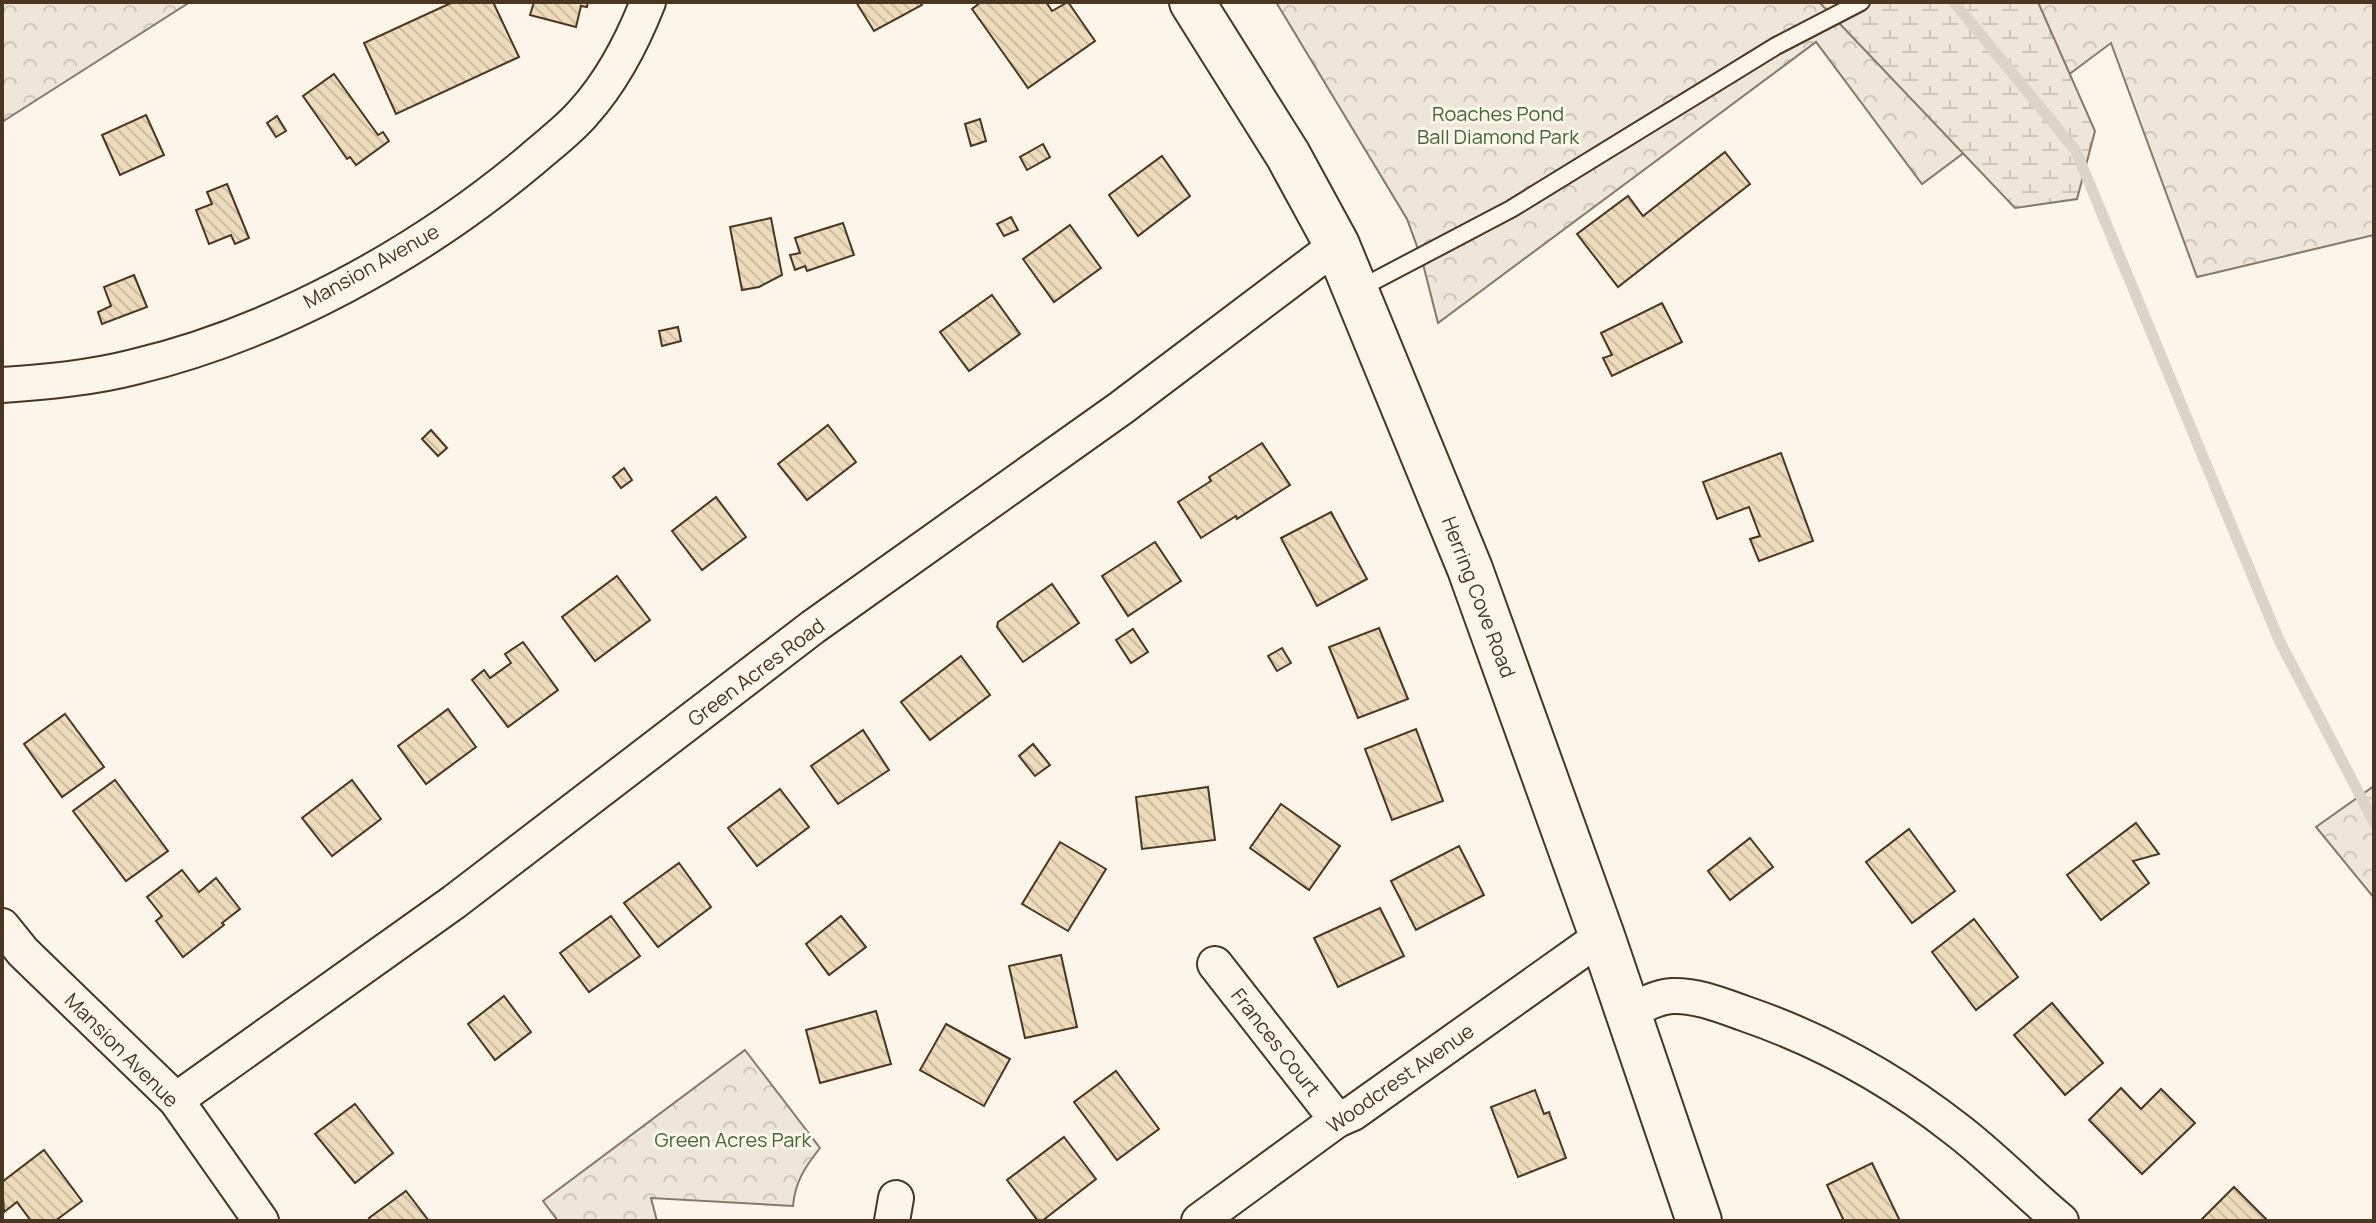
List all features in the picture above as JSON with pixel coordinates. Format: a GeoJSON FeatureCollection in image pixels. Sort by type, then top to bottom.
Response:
{"type":"FeatureCollection","features":[{"type":"Feature","properties":{"kind":"main road","name":"Herring Cove Road"},"geometry":{"type":"LineString","coordinates":[[1192,2],[1288,155],[1337,245],[1470,569],[1602,936],[1699,1221]]}},
{"type":"Feature","properties":{"kind":"street","name":"Mansion Avenue"},"geometry":{"type":"LineString","coordinates":[[2,385],[60,381],[135,367],[187,351],[287,312],[384,263],[476,203],[517,172],[585,112],[620,60],[648,2]]}},
{"type":"Feature","properties":{"kind":"street","name":"Green Acres Road"},"geometry":{"type":"LineString","coordinates":[[176,1100],[454,902],[813,627],[1121,408],[1337,245]]}},
{"type":"Feature","properties":{"kind":"street","name":"Mansion Avenue"},"geometry":{"type":"LineString","coordinates":[[2,926],[23,952],[176,1100],[261,1221]]}},
{"type":"Feature","properties":{"kind":"street","name":"Woodcrest Avenue"},"geometry":{"type":"LineString","coordinates":[[1199,1221],[1337,1120],[1353,1113],[1602,936]]}},
{"type":"Feature","properties":{"kind":"street","name":"Frances Court"},"geometry":{"type":"LineString","coordinates":[[1215,964],[1337,1120]]}},
{"type":"Feature","properties":{"kind":"street"},"geometry":{"type":"LineString","coordinates":[[1627,1014],[1654,1000],[1673,996],[1712,1002],[1782,1027],[1818,1044],[1923,1104],[1986,1153],[2061,1221]]}},
{"type":"Feature","properties":{"kind":"lane"},"geometry":{"type":"LineString","coordinates":[[1356,291],[1511,209],[1776,46],[1861,2]]}},
{"type":"Feature","properties":{"kind":"green space"},"geometry":{"type":"Polygon","coordinates":[[[2,2],[190,2],[2,122],[2,2]]]}},
{"type":"Feature","properties":{"kind":"green space","name":"Roaches Pond Ball Diamond Park"},"geometry":{"type":"Polygon","coordinates":[[[1276,2],[2374,2],[2374,235],[2197,277],[2111,43],[1922,184],[1816,42],[1438,323],[1422,260],[1407,219],[1276,2]]]}},
{"type":"Feature","properties":{"kind":"green space"},"geometry":{"type":"Polygon","coordinates":[[[1819,2],[2038,2],[2095,131],[2077,199],[2015,208],[1819,2]]]}},
{"type":"Feature","properties":{"kind":"green space"},"geometry":{"type":"Polygon","coordinates":[[[2374,786],[2374,898],[2316,827],[2374,786]]]}},
{"type":"Feature","properties":{"kind":"green space","name":"Green Acres Park"},"geometry":{"type":"Polygon","coordinates":[[[745,1050],[820,1148],[802,1175],[793,1206],[651,1198],[657,1221],[558,1221],[543,1201],[745,1050]]]}},
{"type":"Feature","properties":{"kind":"building"},"geometry":{"type":"Polygon","coordinates":[[[453,2],[493,2],[519,57],[396,114],[364,43],[453,2]]]}},
{"type":"Feature","properties":{"kind":"building"},"geometry":{"type":"Polygon","coordinates":[[[534,2],[588,2],[587,7],[581,6],[576,27],[530,15],[534,2]]]}},
{"type":"Feature","properties":{"kind":"building"},"geometry":{"type":"Polygon","coordinates":[[[856,2],[920,2],[922,5],[874,31],[856,2]]]}},
{"type":"Feature","properties":{"kind":"building"},"geometry":{"type":"Polygon","coordinates":[[[981,2],[1046,2],[1052,11],[1068,2],[1095,41],[1028,88],[972,9],[981,2]]]}},
{"type":"Feature","properties":{"kind":"building"},"geometry":{"type":"Polygon","coordinates":[[[334,74],[378,135],[383,132],[389,141],[356,165],[350,157],[347,159],[303,96],[334,74]]]}},
{"type":"Feature","properties":{"kind":"building"},"geometry":{"type":"Polygon","coordinates":[[[146,115],[164,155],[120,175],[102,135],[146,115]]]}},
{"type":"Feature","properties":{"kind":"building"},"geometry":{"type":"Polygon","coordinates":[[[277,116],[286,131],[276,137],[267,123],[277,116]]]}},
{"type":"Feature","properties":{"kind":"building"},"geometry":{"type":"Polygon","coordinates":[[[980,119],[986,141],[971,146],[965,124],[980,119]]]}},
{"type":"Feature","properties":{"kind":"building"},"geometry":{"type":"Polygon","coordinates":[[[1043,144],[1050,157],[1027,170],[1020,157],[1043,144]]]}},
{"type":"Feature","properties":{"kind":"building"},"geometry":{"type":"Polygon","coordinates":[[[1725,152],[1750,184],[1618,287],[1577,234],[1628,196],[1643,216],[1725,152]]]}},
{"type":"Feature","properties":{"kind":"building"},"geometry":{"type":"Polygon","coordinates":[[[1162,156],[1190,196],[1138,236],[1109,195],[1162,156]]]}},
{"type":"Feature","properties":{"kind":"building"},"geometry":{"type":"Polygon","coordinates":[[[227,184],[249,238],[235,244],[231,235],[209,244],[196,210],[212,204],[207,192],[227,184]]]}},
{"type":"Feature","properties":{"kind":"building"},"geometry":{"type":"Polygon","coordinates":[[[1011,217],[1018,230],[1004,236],[997,224],[1011,217]]]}},
{"type":"Feature","properties":{"kind":"building"},"geometry":{"type":"Polygon","coordinates":[[[771,218],[782,275],[759,287],[742,290],[730,227],[771,218]]]}},
{"type":"Feature","properties":{"kind":"building"},"geometry":{"type":"Polygon","coordinates":[[[843,223],[854,255],[807,271],[805,266],[795,270],[790,255],[800,253],[795,238],[843,223]]]}},
{"type":"Feature","properties":{"kind":"building"},"geometry":{"type":"Polygon","coordinates":[[[1070,225],[1101,268],[1054,302],[1023,259],[1070,225]]]}},
{"type":"Feature","properties":{"kind":"building"},"geometry":{"type":"Polygon","coordinates":[[[134,275],[147,307],[102,324],[98,312],[111,306],[104,287],[134,275]]]}},
{"type":"Feature","properties":{"kind":"building"},"geometry":{"type":"Polygon","coordinates":[[[992,295],[1020,334],[969,371],[940,332],[992,295]]]}},
{"type":"Feature","properties":{"kind":"building"},"geometry":{"type":"Polygon","coordinates":[[[1662,303],[1682,342],[1612,376],[1603,358],[1612,355],[1601,333],[1662,303]]]}},
{"type":"Feature","properties":{"kind":"building"},"geometry":{"type":"Polygon","coordinates":[[[678,327],[681,341],[662,346],[659,331],[678,327]]]}},
{"type":"Feature","properties":{"kind":"building"},"geometry":{"type":"Polygon","coordinates":[[[828,425],[856,462],[807,500],[778,464],[828,425]]]}},
{"type":"Feature","properties":{"kind":"building"},"geometry":{"type":"Polygon","coordinates":[[[431,430],[447,448],[438,456],[422,439],[431,430]]]}},
{"type":"Feature","properties":{"kind":"building"},"geometry":{"type":"Polygon","coordinates":[[[1262,443],[1290,485],[1201,538],[1178,502],[1211,481],[1209,477],[1262,443]]]}},
{"type":"Feature","properties":{"kind":"building"},"geometry":{"type":"Polygon","coordinates":[[[1781,453],[1813,541],[1759,561],[1750,539],[1760,536],[1749,507],[1717,519],[1703,482],[1781,453]]]}},
{"type":"Feature","properties":{"kind":"building"},"geometry":{"type":"Polygon","coordinates":[[[624,468],[632,480],[621,488],[613,477],[624,468]]]}},
{"type":"Feature","properties":{"kind":"building"},"geometry":{"type":"Polygon","coordinates":[[[716,497],[746,537],[702,570],[672,531],[716,497]]]}},
{"type":"Feature","properties":{"kind":"building"},"geometry":{"type":"Polygon","coordinates":[[[1331,512],[1367,579],[1317,606],[1281,538],[1331,512]]]}},
{"type":"Feature","properties":{"kind":"building"},"geometry":{"type":"Polygon","coordinates":[[[1155,542],[1181,581],[1128,616],[1102,576],[1155,542]]]}},
{"type":"Feature","properties":{"kind":"building"},"geometry":{"type":"Polygon","coordinates":[[[617,576],[650,620],[595,661],[562,617],[617,576]]]}},
{"type":"Feature","properties":{"kind":"building"},"geometry":{"type":"Polygon","coordinates":[[[1052,584],[1079,623],[1023,662],[997,627],[998,622],[1052,584]]]}},
{"type":"Feature","properties":{"kind":"building"},"geometry":{"type":"Polygon","coordinates":[[[1379,628],[1408,699],[1358,718],[1329,647],[1379,628]]]}},
{"type":"Feature","properties":{"kind":"building"},"geometry":{"type":"Polygon","coordinates":[[[1133,629],[1148,652],[1131,663],[1116,640],[1133,629]]]}},
{"type":"Feature","properties":{"kind":"building"},"geometry":{"type":"Polygon","coordinates":[[[523,642],[558,690],[508,727],[472,680],[484,670],[490,678],[511,663],[505,654],[523,642]]]}},
{"type":"Feature","properties":{"kind":"building"},"geometry":{"type":"Polygon","coordinates":[[[1282,648],[1291,663],[1277,671],[1268,656],[1282,648]]]}},
{"type":"Feature","properties":{"kind":"building"},"geometry":{"type":"Polygon","coordinates":[[[961,656],[990,695],[930,740],[901,702],[961,656]]]}},
{"type":"Feature","properties":{"kind":"building"},"geometry":{"type":"Polygon","coordinates":[[[448,709],[476,747],[426,784],[398,746],[448,709]]]}},
{"type":"Feature","properties":{"kind":"building"},"geometry":{"type":"Polygon","coordinates":[[[65,714],[104,767],[62,797],[24,744],[65,714]]]}},
{"type":"Feature","properties":{"kind":"building"},"geometry":{"type":"Polygon","coordinates":[[[1416,729],[1443,801],[1392,820],[1365,749],[1416,729]]]}},
{"type":"Feature","properties":{"kind":"building"},"geometry":{"type":"Polygon","coordinates":[[[863,730],[889,770],[838,804],[811,766],[863,730]]]}},
{"type":"Feature","properties":{"kind":"building"},"geometry":{"type":"Polygon","coordinates":[[[1033,744],[1050,765],[1035,776],[1019,756],[1033,744]]]}},
{"type":"Feature","properties":{"kind":"building"},"geometry":{"type":"Polygon","coordinates":[[[115,780],[168,851],[126,881],[73,811],[115,780]]]}},
{"type":"Feature","properties":{"kind":"building"},"geometry":{"type":"Polygon","coordinates":[[[352,780],[381,819],[332,856],[302,818],[352,780]]]}},
{"type":"Feature","properties":{"kind":"building"},"geometry":{"type":"Polygon","coordinates":[[[1208,787],[1215,840],[1142,849],[1136,797],[1208,787]]]}},
{"type":"Feature","properties":{"kind":"building"},"geometry":{"type":"Polygon","coordinates":[[[780,789],[809,827],[757,866],[728,828],[780,789]]]}},
{"type":"Feature","properties":{"kind":"building"},"geometry":{"type":"Polygon","coordinates":[[[1281,804],[1340,846],[1309,890],[1250,848],[1281,804]]]}},
{"type":"Feature","properties":{"kind":"building"},"geometry":{"type":"Polygon","coordinates":[[[2136,823],[2159,854],[2133,861],[2149,883],[2101,920],[2067,875],[2136,823]]]}},
{"type":"Feature","properties":{"kind":"building"},"geometry":{"type":"Polygon","coordinates":[[[1909,829],[1955,891],[1912,923],[1866,862],[1909,829]]]}},
{"type":"Feature","properties":{"kind":"building"},"geometry":{"type":"Polygon","coordinates":[[[1750,838],[1773,867],[1730,900],[1708,871],[1750,838]]]}},
{"type":"Feature","properties":{"kind":"building"},"geometry":{"type":"Polygon","coordinates":[[[1060,842],[1106,869],[1068,931],[1022,904],[1060,842]]]}},
{"type":"Feature","properties":{"kind":"building"},"geometry":{"type":"Polygon","coordinates":[[[1459,846],[1484,895],[1416,930],[1391,881],[1459,846]]]}},
{"type":"Feature","properties":{"kind":"building"},"geometry":{"type":"Polygon","coordinates":[[[679,863],[711,907],[658,947],[624,903],[679,863]]]}},
{"type":"Feature","properties":{"kind":"building"},"geometry":{"type":"Polygon","coordinates":[[[182,870],[199,892],[216,878],[240,909],[183,957],[156,921],[162,916],[147,897],[182,870]]]}},
{"type":"Feature","properties":{"kind":"building"},"geometry":{"type":"Polygon","coordinates":[[[1380,908],[1404,956],[1338,987],[1314,938],[1380,908]]]}},
{"type":"Feature","properties":{"kind":"building"},"geometry":{"type":"Polygon","coordinates":[[[611,916],[640,956],[589,992],[560,953],[611,916]]]}},
{"type":"Feature","properties":{"kind":"building"},"geometry":{"type":"Polygon","coordinates":[[[841,916],[866,947],[829,975],[806,944],[841,916]]]}},
{"type":"Feature","properties":{"kind":"building"},"geometry":{"type":"Polygon","coordinates":[[[1974,919],[2018,977],[1976,1010],[1932,952],[1974,919]]]}},
{"type":"Feature","properties":{"kind":"building"},"geometry":{"type":"Polygon","coordinates":[[[1061,955],[1077,1027],[1025,1038],[1009,966],[1061,955]]]}},
{"type":"Feature","properties":{"kind":"building"},"geometry":{"type":"Polygon","coordinates":[[[504,996],[531,1032],[495,1060],[468,1024],[504,996]]]}},
{"type":"Feature","properties":{"kind":"building"},"geometry":{"type":"Polygon","coordinates":[[[2052,1003],[2103,1063],[2065,1095],[2014,1035],[2052,1003]]]}},
{"type":"Feature","properties":{"kind":"building"},"geometry":{"type":"Polygon","coordinates":[[[876,1011],[891,1064],[820,1083],[806,1030],[876,1011]]]}},
{"type":"Feature","properties":{"kind":"building"},"geometry":{"type":"Polygon","coordinates":[[[946,1024],[1010,1059],[984,1106],[920,1070],[946,1024]]]}},
{"type":"Feature","properties":{"kind":"building"},"geometry":{"type":"Polygon","coordinates":[[[1116,1071],[1159,1129],[1117,1160],[1074,1102],[1116,1071]]]}},
{"type":"Feature","properties":{"kind":"building"},"geometry":{"type":"Polygon","coordinates":[[[2121,1088],[2141,1109],[2161,1089],[2195,1123],[2142,1174],[2089,1120],[2121,1088]]]}},
{"type":"Feature","properties":{"kind":"building"},"geometry":{"type":"Polygon","coordinates":[[[1535,1090],[1544,1114],[1549,1112],[1566,1158],[1518,1177],[1491,1107],[1535,1090]]]}},
{"type":"Feature","properties":{"kind":"building"},"geometry":{"type":"Polygon","coordinates":[[[355,1104],[393,1153],[355,1183],[315,1134],[355,1104]]]}},
{"type":"Feature","properties":{"kind":"building"},"geometry":{"type":"Polygon","coordinates":[[[1064,1137],[1096,1179],[1038,1221],[1007,1180],[1064,1137]]]}},
{"type":"Feature","properties":{"kind":"building"},"geometry":{"type":"Polygon","coordinates":[[[44,1150],[82,1201],[55,1221],[31,1221],[17,1202],[4,1212],[2,1182],[44,1150]]]}},
{"type":"Feature","properties":{"kind":"building"},"geometry":{"type":"Polygon","coordinates":[[[1872,1163],[1900,1221],[1844,1221],[1827,1185],[1872,1163]]]}},
{"type":"Feature","properties":{"kind":"building"},"geometry":{"type":"Polygon","coordinates":[[[2234,1187],[2268,1221],[2200,1221],[2234,1187]]]}},
{"type":"Feature","properties":{"kind":"building"},"geometry":{"type":"Polygon","coordinates":[[[406,1191],[429,1221],[371,1221],[369,1218],[406,1191]]]}},
{"type":"Feature","properties":{"kind":"waterway"},"geometry":{"type":"LineString","coordinates":[[1954,2],[2076,151],[2279,640],[2374,822]]}}]}
